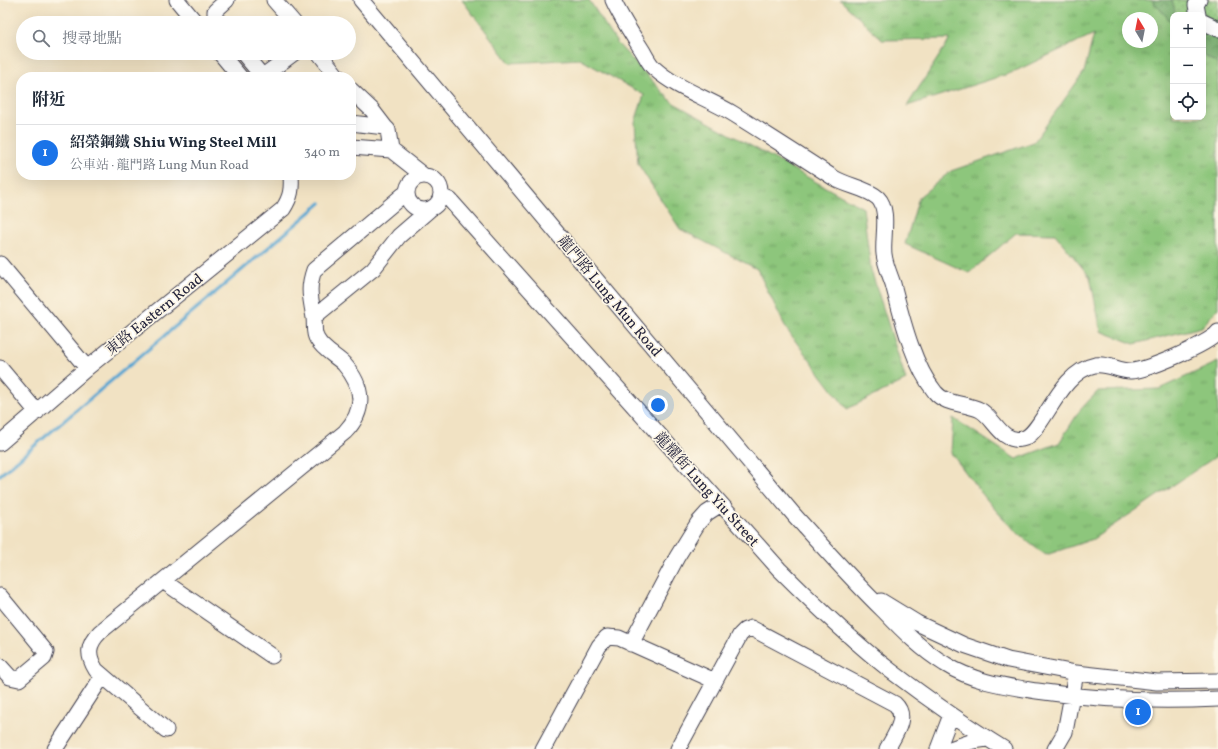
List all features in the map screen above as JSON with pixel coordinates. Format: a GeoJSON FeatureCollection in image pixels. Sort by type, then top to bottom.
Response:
{"type":"FeatureCollection","features":[{"type":"Feature","properties":{"kind":"street"},"geometry":{"type":"LineString","coordinates":[[177,0],[190,16]]}},
{"type":"Feature","properties":{"kind":"street"},"geometry":{"type":"LineString","coordinates":[[215,16],[215,11],[227,0]]}},
{"type":"Feature","properties":{"kind":"street"},"geometry":{"type":"LineString","coordinates":[[274,0],[288,16]]}},
{"type":"Feature","properties":{"kind":"street","name":"龍門路 Lung Mun Road"},"geometry":{"type":"LineString","coordinates":[[361,0],[795,516],[862,590],[913,640],[946,665],[975,678],[997,685],[1072,696],[1121,700],[1218,698]]}},
{"type":"Feature","properties":{"kind":"street"},"geometry":{"type":"LineString","coordinates":[[613,0],[622,18],[654,68],[681,86],[732,113],[839,181],[858,189],[869,191],[880,200],[885,218],[884,254],[917,362],[936,394],[948,400],[982,410],[993,424],[1011,439],[1022,439],[1033,434],[1063,387],[1080,372],[1095,365],[1112,366],[1128,371],[1141,370],[1193,349],[1215,337],[1218,332]]}},
{"type":"Feature","properties":{"kind":"street"},"geometry":{"type":"LineString","coordinates":[[1197,12],[1196,5],[1199,0]]}},
{"type":"Feature","properties":{"kind":"street"},"geometry":{"type":"LineString","coordinates":[[1206,23],[1218,29]]}},
{"type":"Feature","properties":{"kind":"street"},"geometry":{"type":"LineString","coordinates":[[226,60],[236,72]]}},
{"type":"Feature","properties":{"kind":"street"},"geometry":{"type":"LineString","coordinates":[[249,60],[259,72]]}},
{"type":"Feature","properties":{"kind":"street"},"geometry":{"type":"LineString","coordinates":[[269,72],[285,60]]}},
{"type":"Feature","properties":{"kind":"street"},"geometry":{"type":"LineString","coordinates":[[325,60],[334,72]]}},
{"type":"Feature","properties":{"kind":"street"},"geometry":{"type":"LineString","coordinates":[[356,95],[372,110],[388,130],[391,150]]}},
{"type":"Feature","properties":{"kind":"street"},"geometry":{"type":"LineString","coordinates":[[356,124],[385,127]]}},
{"type":"Feature","properties":{"kind":"street"},"geometry":{"type":"LineString","coordinates":[[314,317],[373,269],[399,236],[438,204],[441,196],[441,188],[434,179],[424,176],[391,150],[356,147]]}},
{"type":"Feature","properties":{"kind":"street"},"geometry":{"type":"LineString","coordinates":[[424,176],[412,181],[407,193],[409,202],[413,206],[423,210],[429,210]]}},
{"type":"Feature","properties":{"kind":"street","name":"東路 Eastern Road"},"geometry":{"type":"LineString","coordinates":[[0,443],[87,368],[283,209],[289,200],[292,188],[291,180]]}},
{"type":"Feature","properties":{"kind":"street"},"geometry":{"type":"LineString","coordinates":[[166,730],[102,677],[90,661],[89,651],[93,639],[345,432],[354,422],[359,412],[360,402],[358,389],[352,375],[343,364],[316,339],[314,317],[309,298],[310,282],[314,270],[407,193]]}},
{"type":"Feature","properties":{"kind":"street","name":"龍耀街 Lung Yiu Street"},"geometry":{"type":"LineString","coordinates":[[441,196],[450,200],[779,569],[833,622],[891,671],[951,715],[1004,749]]}},
{"type":"Feature","properties":{"kind":"street"},"geometry":{"type":"LineString","coordinates":[[0,264],[87,368]]}},
{"type":"Feature","properties":{"kind":"street"},"geometry":{"type":"LineString","coordinates":[[0,368],[37,412]]}},
{"type":"Feature","properties":{"kind":"street"},"geometry":{"type":"LineString","coordinates":[[631,644],[698,523],[707,513],[721,504]]}},
{"type":"Feature","properties":{"kind":"street"},"geometry":{"type":"LineString","coordinates":[[163,581],[272,656]]}},
{"type":"Feature","properties":{"kind":"street","name":"龍門路 Lung Mun Road"},"geometry":{"type":"LineString","coordinates":[[862,590],[917,623],[964,644],[1008,660],[1076,673],[1157,682],[1218,681]]}},
{"type":"Feature","properties":{"kind":"street"},"geometry":{"type":"LineString","coordinates":[[0,596],[46,652],[44,658],[19,679],[10,677],[0,666]]}},
{"type":"Feature","properties":{"kind":"street"},"geometry":{"type":"LineString","coordinates":[[678,749],[740,635],[748,628],[756,630],[895,704],[900,711],[900,726],[887,749]]}},
{"type":"Feature","properties":{"kind":"street"},"geometry":{"type":"LineString","coordinates":[[543,749],[603,640],[613,636],[715,680]]}},
{"type":"Feature","properties":{"kind":"street"},"geometry":{"type":"LineString","coordinates":[[1055,749],[1065,732],[1076,673]]}},
{"type":"Feature","properties":{"kind":"street"},"geometry":{"type":"LineString","coordinates":[[55,749],[102,677]]}},
{"type":"Feature","properties":{"kind":"street"},"geometry":{"type":"LineString","coordinates":[[938,749],[951,715]]}},
{"type":"Feature","properties":{"kind":"street"},"geometry":{"type":"LineString","coordinates":[[950,749],[973,741],[988,739]]}},
{"type":"Feature","properties":{"kind":"green space"},"geometry":{"type":"Polygon","coordinates":[[[462,0],[589,0],[617,43],[672,102],[863,208],[871,270],[906,380],[847,409],[787,330],[757,269],[680,229],[638,164],[635,122],[644,95],[580,59],[510,63],[462,0]]]}},
{"type":"Feature","properties":{"kind":"green space"},"geometry":{"type":"Polygon","coordinates":[[[840,0],[1152,0],[1170,21],[1170,120],[1206,120],[1206,57],[1218,64],[1218,308],[1202,327],[1134,344],[1101,331],[1090,277],[1055,234],[1016,233],[969,273],[905,244],[919,197],[951,171],[1034,142],[1084,72],[1094,34],[1011,73],[907,106],[950,39],[882,40],[840,0]]]}},
{"type":"Feature","properties":{"kind":"green space"},"geometry":{"type":"Polygon","coordinates":[[[1152,0],[1199,0],[1218,16],[1218,64],[1206,57],[1206,12],[1170,12],[1170,21],[1152,0]]]}},
{"type":"Feature","properties":{"kind":"green space"},"geometry":{"type":"Polygon","coordinates":[[[1172,0],[1218,0],[1218,23],[1206,17],[1206,12],[1175,12],[1172,0]]]}},
{"type":"Feature","properties":{"kind":"green space"},"geometry":{"type":"Polygon","coordinates":[[[1218,362],[1218,455],[1093,539],[1046,555],[1032,545],[1006,521],[983,495],[951,453],[953,418],[1016,459],[1059,443],[1080,410],[1098,391],[1159,389],[1218,362]]]}},
{"type":"Feature","properties":{"kind":"waterway"},"geometry":{"type":"LineString","coordinates":[[0,475],[321,203]]}},
{"type":"Feature","properties":{"kind":"place","name":"紹榮鋼鐵 Shiu Wing Steel Mill"},"geometry":{"type":"Point","coordinates":[1138,712]}}]}
